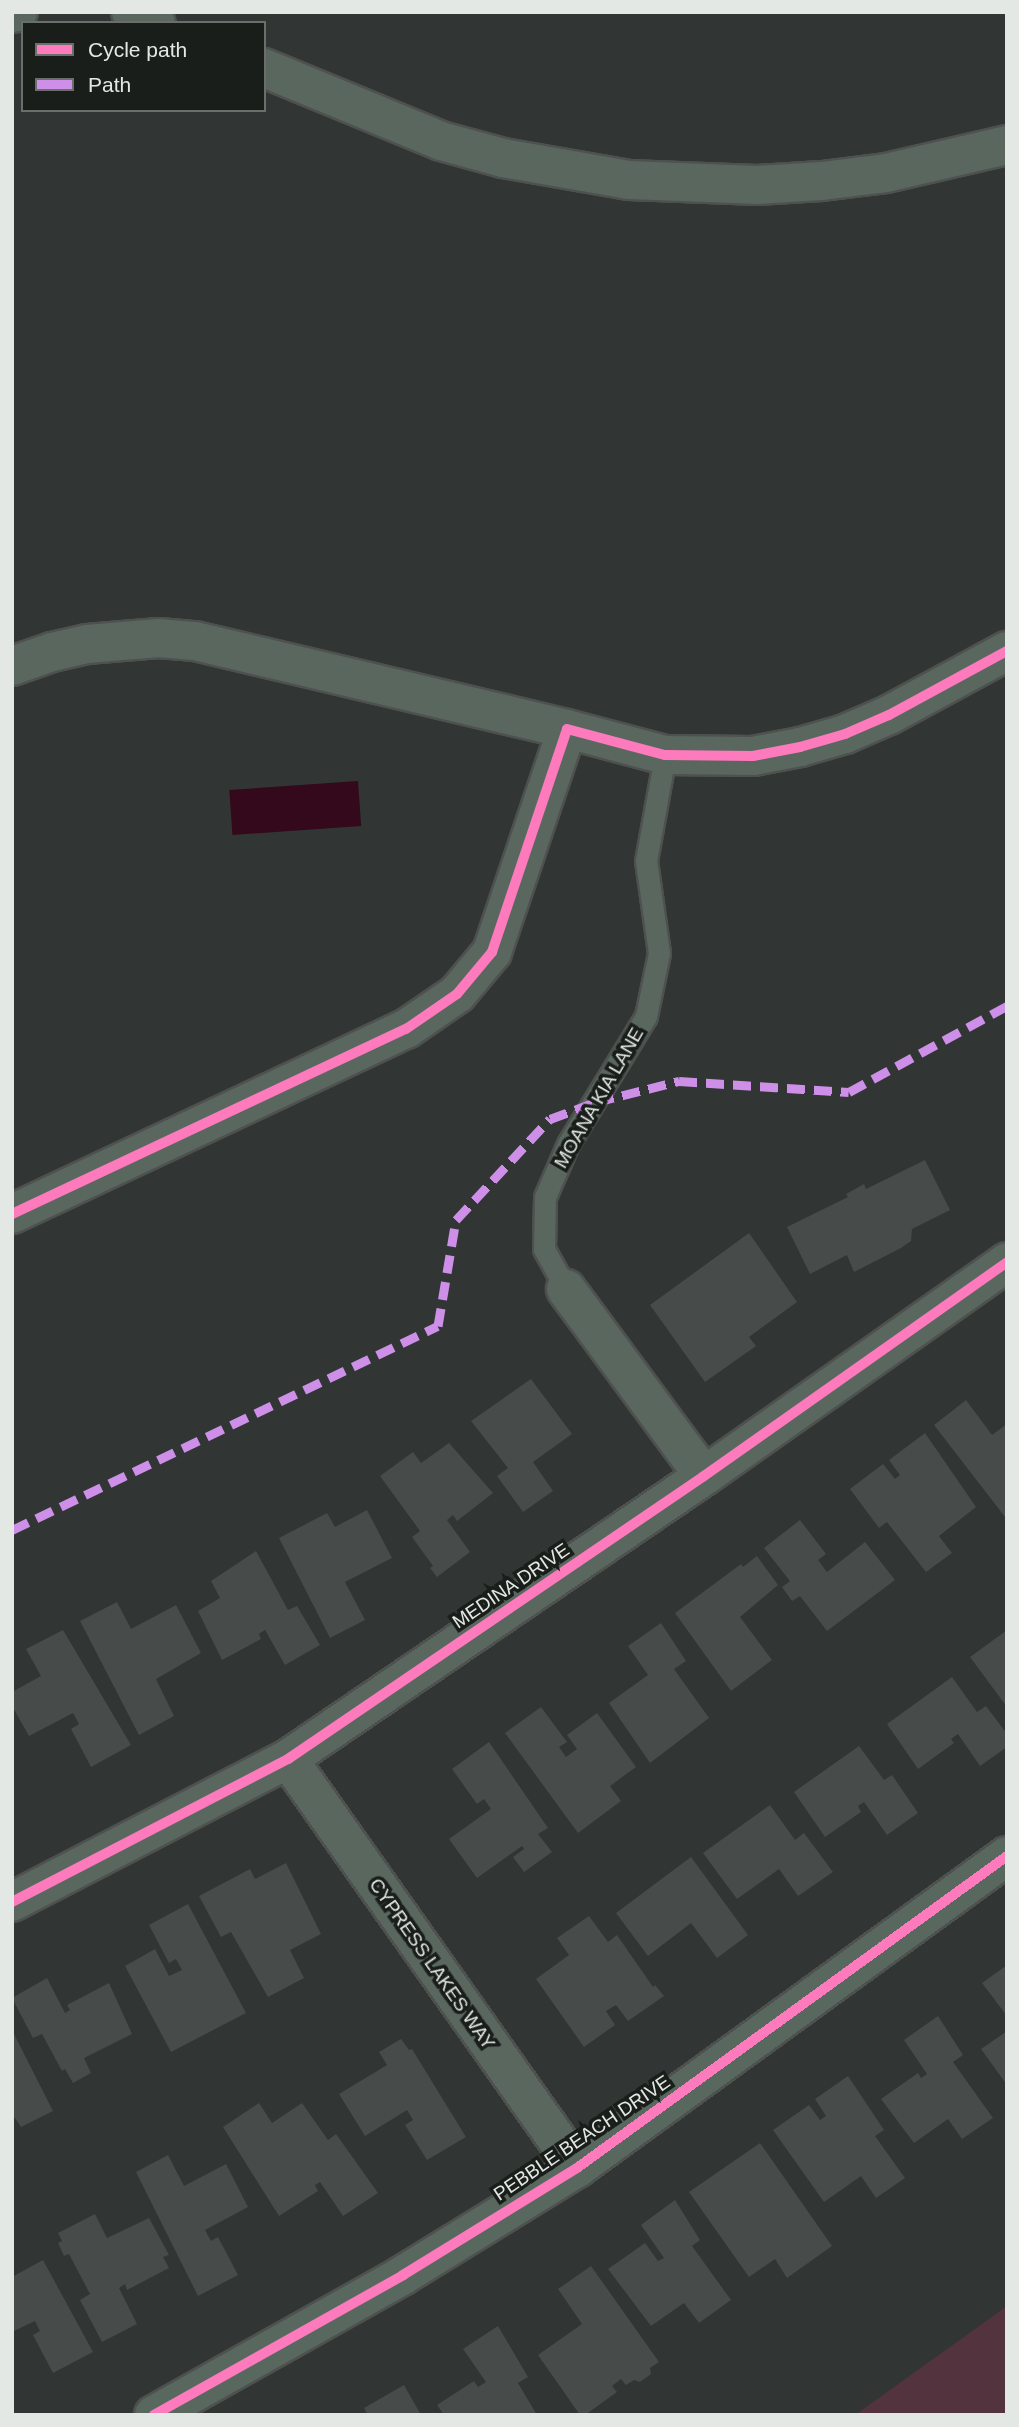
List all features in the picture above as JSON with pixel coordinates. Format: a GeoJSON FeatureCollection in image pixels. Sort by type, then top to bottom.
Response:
{"type":"FeatureCollection","features":[{"type":"Feature","properties":{"kind":"street"},"geometry":{"type":"LineString","coordinates":[[12,13],[18,12]]}},
{"type":"Feature","properties":{"kind":"street"},"geometry":{"type":"LineString","coordinates":[[131,12],[151,21]]}},
{"type":"Feature","properties":{"kind":"street"},"geometry":{"type":"LineString","coordinates":[[266,69],[441,141],[503,159],[629,180],[744,185],[821,181],[898,170],[1007,145]]}},
{"type":"Feature","properties":{"kind":"street"},"geometry":{"type":"LineString","coordinates":[[12,666],[52,652],[87,644],[147,638],[195,641],[567,729],[665,755],[752,756],[800,747],[845,734],[889,715],[1007,651]]}},
{"type":"Feature","properties":{"kind":"street"},"geometry":{"type":"LineString","coordinates":[[12,1214],[406,1029],[457,994],[492,952],[567,729]]}},
{"type":"Feature","properties":{"kind":"street","name":"MEDINA DRIVE"},"geometry":{"type":"LineString","coordinates":[[12,1902],[288,1759],[704,1476],[1007,1262]]}},
{"type":"Feature","properties":{"kind":"street","name":"MOANA KIA LANE"},"geometry":{"type":"LineString","coordinates":[[566,1289],[704,1476]]}},
{"type":"Feature","properties":{"kind":"street","name":"CYPRESS LAKES WAY"},"geometry":{"type":"LineString","coordinates":[[288,1759],[577,2168]]}},
{"type":"Feature","properties":{"kind":"street","name":"PEBBLE BEACH DRIVE"},"geometry":{"type":"LineString","coordinates":[[154,2415],[403,2275],[577,2168],[1007,1856]]}},
{"type":"Feature","properties":{"kind":"lane","name":"MOANA KIA LANE"},"geometry":{"type":"LineString","coordinates":[[566,1289],[544,1249],[545,1197],[568,1144],[646,1016],[659,953],[646,861],[665,755]]}},
{"type":"Feature","properties":{"kind":"shaded area"},"geometry":{"type":"Polygon","coordinates":[[[358,781],[361,826],[232,835],[229,790],[358,781]]]}},
{"type":"Feature","properties":{"kind":"shaded area"},"geometry":{"type":"Polygon","coordinates":[[[1007,2306],[1007,2415],[855,2415],[1007,2306]]]}},
{"type":"Feature","properties":{"kind":"building"},"geometry":{"type":"Polygon","coordinates":[[[925,1160],[950,1210],[912,1229],[911,1241],[901,1248],[854,1272],[847,1255],[810,1274],[787,1227],[848,1197],[846,1194],[864,1184],[866,1189],[925,1160]]]}},
{"type":"Feature","properties":{"kind":"building"},"geometry":{"type":"Polygon","coordinates":[[[749,1233],[797,1302],[749,1337],[756,1346],[705,1382],[650,1305],[749,1233]]]}},
{"type":"Feature","properties":{"kind":"building"},"geometry":{"type":"Polygon","coordinates":[[[531,1379],[572,1434],[533,1462],[553,1491],[523,1512],[497,1476],[508,1468],[471,1421],[531,1379]]]}},
{"type":"Feature","properties":{"kind":"building"},"geometry":{"type":"Polygon","coordinates":[[[966,1400],[992,1435],[1007,1424],[1005,1517],[934,1425],[966,1400]]]}},
{"type":"Feature","properties":{"kind":"building"},"geometry":{"type":"Polygon","coordinates":[[[925,1433],[976,1507],[939,1536],[952,1553],[926,1572],[887,1522],[879,1528],[850,1489],[883,1464],[895,1479],[900,1475],[889,1460],[925,1433]]]}},
{"type":"Feature","properties":{"kind":"building"},"geometry":{"type":"Polygon","coordinates":[[[449,1443],[493,1493],[457,1521],[453,1515],[447,1520],[470,1552],[437,1577],[430,1568],[433,1566],[412,1537],[420,1531],[380,1476],[413,1452],[421,1463],[449,1443]]]}},
{"type":"Feature","properties":{"kind":"building"},"geometry":{"type":"Polygon","coordinates":[[[367,1510],[392,1558],[345,1582],[365,1620],[330,1638],[279,1538],[327,1513],[335,1527],[367,1510]]]}},
{"type":"Feature","properties":{"kind":"building"},"geometry":{"type":"Polygon","coordinates":[[[800,1520],[826,1554],[818,1560],[827,1572],[865,1542],[895,1580],[827,1631],[800,1596],[792,1601],[782,1587],[790,1581],[764,1548],[800,1520]]]}},
{"type":"Feature","properties":{"kind":"building"},"geometry":{"type":"Polygon","coordinates":[[[256,1551],[288,1610],[297,1606],[320,1645],[285,1665],[265,1630],[259,1634],[261,1639],[222,1660],[198,1611],[220,1598],[211,1581],[256,1551]]]}},
{"type":"Feature","properties":{"kind":"building"},"geometry":{"type":"Polygon","coordinates":[[[757,1556],[778,1585],[740,1617],[772,1660],[731,1691],[675,1613],[741,1564],[743,1567],[757,1556]]]}},
{"type":"Feature","properties":{"kind":"building"},"geometry":{"type":"Polygon","coordinates":[[[117,1602],[131,1629],[176,1605],[201,1653],[156,1679],[174,1716],[139,1735],[80,1621],[117,1602]]]}},
{"type":"Feature","properties":{"kind":"building"},"geometry":{"type":"Polygon","coordinates":[[[661,1623],[686,1661],[674,1669],[709,1718],[650,1763],[609,1703],[648,1675],[628,1646],[661,1623]]]}},
{"type":"Feature","properties":{"kind":"building"},"geometry":{"type":"Polygon","coordinates":[[[63,1630],[131,1745],[91,1767],[71,1729],[79,1724],[73,1713],[29,1736],[12,1706],[12,1692],[41,1676],[26,1649],[63,1630]]]}},
{"type":"Feature","properties":{"kind":"building"},"geometry":{"type":"Polygon","coordinates":[[[1007,1630],[1007,1707],[970,1657],[1007,1630]]]}},
{"type":"Feature","properties":{"kind":"building"},"geometry":{"type":"Polygon","coordinates":[[[952,1677],[977,1712],[986,1706],[1007,1734],[1007,1747],[980,1766],[958,1734],[951,1739],[954,1743],[918,1769],[887,1724],[952,1677]]]}},
{"type":"Feature","properties":{"kind":"building"},"geometry":{"type":"Polygon","coordinates":[[[541,1707],[567,1742],[559,1747],[566,1757],[577,1749],[567,1735],[597,1713],[636,1767],[610,1786],[621,1801],[578,1833],[505,1733],[541,1707]]]}},
{"type":"Feature","properties":{"kind":"building"},"geometry":{"type":"Polygon","coordinates":[[[489,1742],[548,1828],[538,1834],[552,1852],[524,1872],[513,1857],[524,1849],[522,1846],[477,1878],[449,1839],[491,1809],[484,1799],[477,1804],[452,1769],[489,1742]]]}},
{"type":"Feature","properties":{"kind":"building"},"geometry":{"type":"Polygon","coordinates":[[[859,1746],[884,1780],[892,1775],[918,1813],[887,1835],[864,1802],[858,1806],[861,1812],[825,1837],[794,1792],[859,1746]]]}},
{"type":"Feature","properties":{"kind":"building"},"geometry":{"type":"Polygon","coordinates":[[[770,1805],[795,1840],[804,1833],[833,1872],[798,1896],[779,1869],[737,1899],[703,1853],[770,1805]]]}},
{"type":"Feature","properties":{"kind":"building"},"geometry":{"type":"Polygon","coordinates":[[[691,1857],[748,1935],[717,1958],[691,1923],[648,1956],[616,1913],[691,1857]]]}},
{"type":"Feature","properties":{"kind":"building"},"geometry":{"type":"Polygon","coordinates":[[[286,1863],[321,1934],[290,1950],[304,1978],[268,1997],[231,1932],[221,1937],[199,1896],[250,1869],[255,1879],[286,1863]]]}},
{"type":"Feature","properties":{"kind":"building"},"geometry":{"type":"Polygon","coordinates":[[[188,1904],[246,2013],[171,2052],[125,1966],[155,1949],[169,1976],[182,1970],[176,1959],[169,1963],[149,1925],[188,1904]]]}},
{"type":"Feature","properties":{"kind":"building"},"geometry":{"type":"Polygon","coordinates":[[[589,1916],[608,1942],[617,1935],[653,1987],[655,1985],[664,1996],[628,2021],[616,2005],[606,2011],[615,2025],[584,2047],[536,1979],[569,1955],[557,1938],[589,1916]]]}},
{"type":"Feature","properties":{"kind":"building"},"geometry":{"type":"Polygon","coordinates":[[[1007,1965],[1007,2016],[982,1983],[1007,1965]]]}},
{"type":"Feature","properties":{"kind":"building"},"geometry":{"type":"Polygon","coordinates":[[[47,1978],[65,2013],[70,2010],[67,2005],[109,1983],[132,2034],[84,2058],[91,2073],[73,2083],[65,2069],[62,2071],[42,2034],[33,2038],[12,1998],[47,1978]]]}},
{"type":"Feature","properties":{"kind":"building"},"geometry":{"type":"Polygon","coordinates":[[[938,2016],[963,2055],[953,2062],[993,2118],[962,2139],[948,2119],[914,2143],[881,2099],[918,2073],[921,2078],[927,2074],[904,2040],[938,2016]]]}},
{"type":"Feature","properties":{"kind":"building"},"geometry":{"type":"Polygon","coordinates":[[[12,2030],[53,2111],[21,2127],[12,2114],[12,2030]]]}},
{"type":"Feature","properties":{"kind":"building"},"geometry":{"type":"Polygon","coordinates":[[[1007,2031],[1007,2085],[981,2049],[1007,2031]]]}},
{"type":"Feature","properties":{"kind":"building"},"geometry":{"type":"Polygon","coordinates":[[[401,2039],[409,2050],[412,2049],[466,2137],[427,2160],[405,2125],[413,2120],[407,2110],[365,2136],[339,2094],[387,2065],[379,2052],[401,2039]]]}},
{"type":"Feature","properties":{"kind":"building"},"geometry":{"type":"Polygon","coordinates":[[[848,2076],[884,2130],[875,2136],[905,2178],[876,2198],[861,2176],[824,2202],[773,2130],[809,2105],[820,2120],[826,2116],[815,2099],[848,2076]]]}},
{"type":"Feature","properties":{"kind":"building"},"geometry":{"type":"Polygon","coordinates":[[[259,2103],[272,2123],[302,2103],[328,2140],[336,2134],[378,2193],[343,2216],[320,2182],[315,2185],[318,2191],[279,2216],[223,2127],[259,2103]]]}},
{"type":"Feature","properties":{"kind":"building"},"geometry":{"type":"Polygon","coordinates":[[[760,2143],[832,2246],[787,2278],[775,2259],[749,2277],[689,2192],[760,2143]]]}},
{"type":"Feature","properties":{"kind":"building"},"geometry":{"type":"Polygon","coordinates":[[[168,2155],[184,2186],[226,2164],[248,2207],[205,2230],[211,2241],[218,2237],[238,2275],[198,2296],[136,2172],[168,2155]]]}},
{"type":"Feature","properties":{"kind":"building"},"geometry":{"type":"Polygon","coordinates":[[[675,2200],[700,2240],[692,2246],[731,2300],[699,2323],[684,2303],[651,2326],[608,2269],[645,2243],[658,2261],[664,2258],[641,2225],[675,2200]]]}},
{"type":"Feature","properties":{"kind":"building"},"geometry":{"type":"Polygon","coordinates":[[[95,2214],[107,2238],[149,2218],[169,2255],[163,2257],[169,2268],[127,2290],[125,2284],[119,2288],[137,2324],[102,2342],[80,2300],[90,2294],[69,2254],[64,2256],[58,2243],[62,2241],[58,2233],[95,2214]]]}},
{"type":"Feature","properties":{"kind":"building"},"geometry":{"type":"Polygon","coordinates":[[[43,2260],[93,2352],[53,2373],[33,2335],[40,2331],[35,2321],[12,2332],[12,2277],[43,2260]]]}},
{"type":"Feature","properties":{"kind":"building"},"geometry":{"type":"Polygon","coordinates":[[[591,2266],[659,2362],[650,2368],[651,2374],[640,2382],[634,2380],[626,2385],[621,2379],[612,2386],[617,2392],[585,2415],[580,2415],[538,2355],[582,2324],[558,2289],[591,2266]]]}},
{"type":"Feature","properties":{"kind":"building"},"geometry":{"type":"Polygon","coordinates":[[[498,2326],[528,2377],[518,2383],[537,2415],[444,2415],[437,2405],[474,2381],[478,2387],[486,2382],[463,2349],[498,2326]]]}},
{"type":"Feature","properties":{"kind":"building"},"geometry":{"type":"Polygon","coordinates":[[[404,2385],[421,2415],[368,2415],[364,2408],[404,2385]]]}},
{"type":"Feature","properties":{"kind":"marked path"},"geometry":{"type":"LineString","coordinates":[[12,1530],[438,1326],[456,1220],[550,1119],[596,1102],[679,1081],[849,1092],[1007,1006]]}},
{"type":"Feature","properties":{"kind":"cycle path"},"geometry":{"type":"LineString","coordinates":[[12,1214],[406,1029],[457,994],[492,952],[567,729],[665,755],[753,756],[800,747],[845,734],[889,715],[1007,651]]}},
{"type":"Feature","properties":{"kind":"cycle path"},"geometry":{"type":"LineString","coordinates":[[12,1902],[288,1759],[704,1476],[1007,1262]]}},
{"type":"Feature","properties":{"kind":"cycle path"},"geometry":{"type":"LineString","coordinates":[[154,2415],[403,2275],[577,2168],[1007,1856]]}}]}
